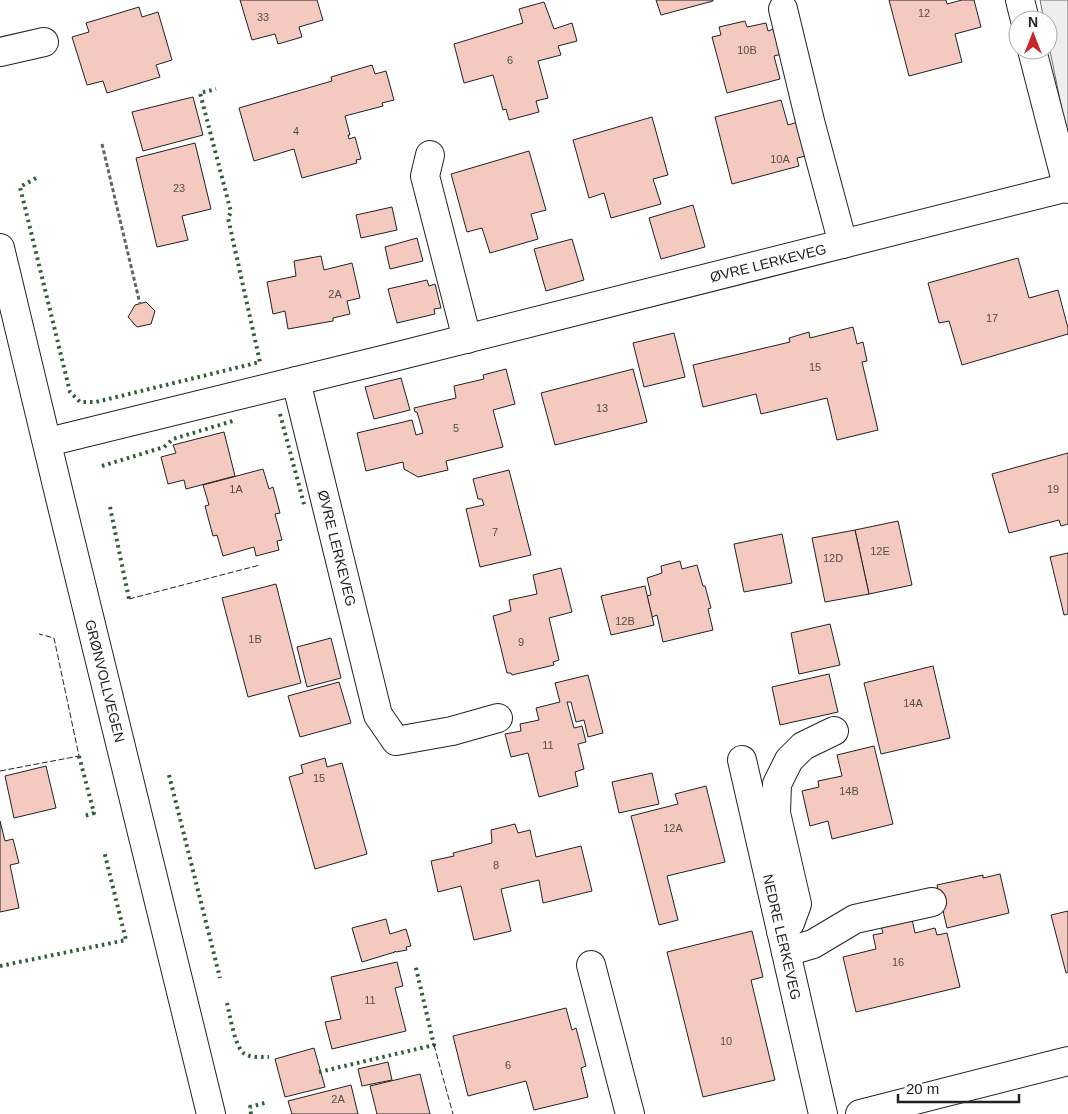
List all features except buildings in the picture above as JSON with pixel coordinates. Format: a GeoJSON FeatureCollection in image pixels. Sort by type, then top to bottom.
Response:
{"type":"FeatureCollection","features":[{"type":"Feature","properties":{"kind":"street"},"geometry":{"type":"LineString","coordinates":[[783,9],[843,244]]}},
{"type":"Feature","properties":{"kind":"street"},"geometry":{"type":"LineString","coordinates":[[0,52],[44,42]]}},
{"type":"Feature","properties":{"kind":"street"},"geometry":{"type":"LineString","coordinates":[[1035,60],[1068,188]]}},
{"type":"Feature","properties":{"kind":"street"},"geometry":{"type":"LineString","coordinates":[[430,155],[425,176],[467,339]]}},
{"type":"Feature","properties":{"kind":"street","name":"ØVRE LERKEVEG"},"geometry":{"type":"LineString","coordinates":[[48,442],[1068,188]]}},
{"type":"Feature","properties":{"kind":"street","name":"GRØNVOLLVEGEN"},"geometry":{"type":"LineString","coordinates":[[0,248],[211,1114]]}},
{"type":"Feature","properties":{"kind":"street","name":"ØVRE LERKEVEG"},"geometry":{"type":"LineString","coordinates":[[296,381],[378,715],[396,741],[452,730],[498,718]]}},
{"type":"Feature","properties":{"kind":"street"},"geometry":{"type":"LineString","coordinates":[[834,730],[803,746],[789,760],[777,784],[776,814],[797,904],[784,942],[813,944],[855,919],[932,902]]}},
{"type":"Feature","properties":{"kind":"street","name":"NEDRE LERKEVEG"},"geometry":{"type":"LineString","coordinates":[[742,760],[823,1114]]}},
{"type":"Feature","properties":{"kind":"street"},"geometry":{"type":"LineString","coordinates":[[591,965],[630,1114]]}},
{"type":"Feature","properties":{"kind":"street"},"geometry":{"type":"LineString","coordinates":[[860,1114],[1068,1061]]}},
{"type":"Feature","properties":{"kind":"path"},"geometry":{"type":"LineString","coordinates":[[102,144],[140,304]]}},
{"type":"Feature","properties":{"kind":"shaded area"},"geometry":{"type":"Polygon","coordinates":[[[1040,0],[1068,0],[1068,139],[1052,60],[1058,60],[1058,10],[1042,10],[1040,0]]]}},
{"type":"Feature","properties":{"kind":"hedge"},"geometry":{"type":"LineString","coordinates":[[36,178],[20,187],[70,392],[80,402],[96,402],[260,362],[228,218],[231,212],[200,93],[216,89]]}},
{"type":"Feature","properties":{"kind":"hedge"},"geometry":{"type":"LineString","coordinates":[[280,414],[305,508]]}},
{"type":"Feature","properties":{"kind":"hedge"},"geometry":{"type":"LineString","coordinates":[[102,466],[164,447],[173,439],[236,420]]}},
{"type":"Feature","properties":{"kind":"hedge"},"geometry":{"type":"LineString","coordinates":[[110,507],[129,599]]}},
{"type":"Feature","properties":{"kind":"hedge"},"geometry":{"type":"LineString","coordinates":[[79,756],[94,813],[84,816]]}},
{"type":"Feature","properties":{"kind":"hedge"},"geometry":{"type":"LineString","coordinates":[[169,775],[220,978]]}},
{"type":"Feature","properties":{"kind":"hedge"},"geometry":{"type":"LineString","coordinates":[[0,966],[126,940],[104,851]]}},
{"type":"Feature","properties":{"kind":"hedge"},"geometry":{"type":"LineString","coordinates":[[319,1072],[434,1045],[415,964]]}},
{"type":"Feature","properties":{"kind":"hedge"},"geometry":{"type":"LineString","coordinates":[[227,1003],[231,1023],[241,1051],[251,1056],[269,1057]]}},
{"type":"Feature","properties":{"kind":"hedge"},"geometry":{"type":"LineString","coordinates":[[251,1114],[250,1107],[268,1102]]}},
{"type":"Feature","properties":{"kind":"fence"},"geometry":{"type":"LineString","coordinates":[[129,599],[260,565]]}},
{"type":"Feature","properties":{"kind":"fence"},"geometry":{"type":"LineString","coordinates":[[0,771],[79,756],[54,638],[39,634]]}},
{"type":"Feature","properties":{"kind":"fence"},"geometry":{"type":"LineString","coordinates":[[434,1045],[453,1114]]}}]}
